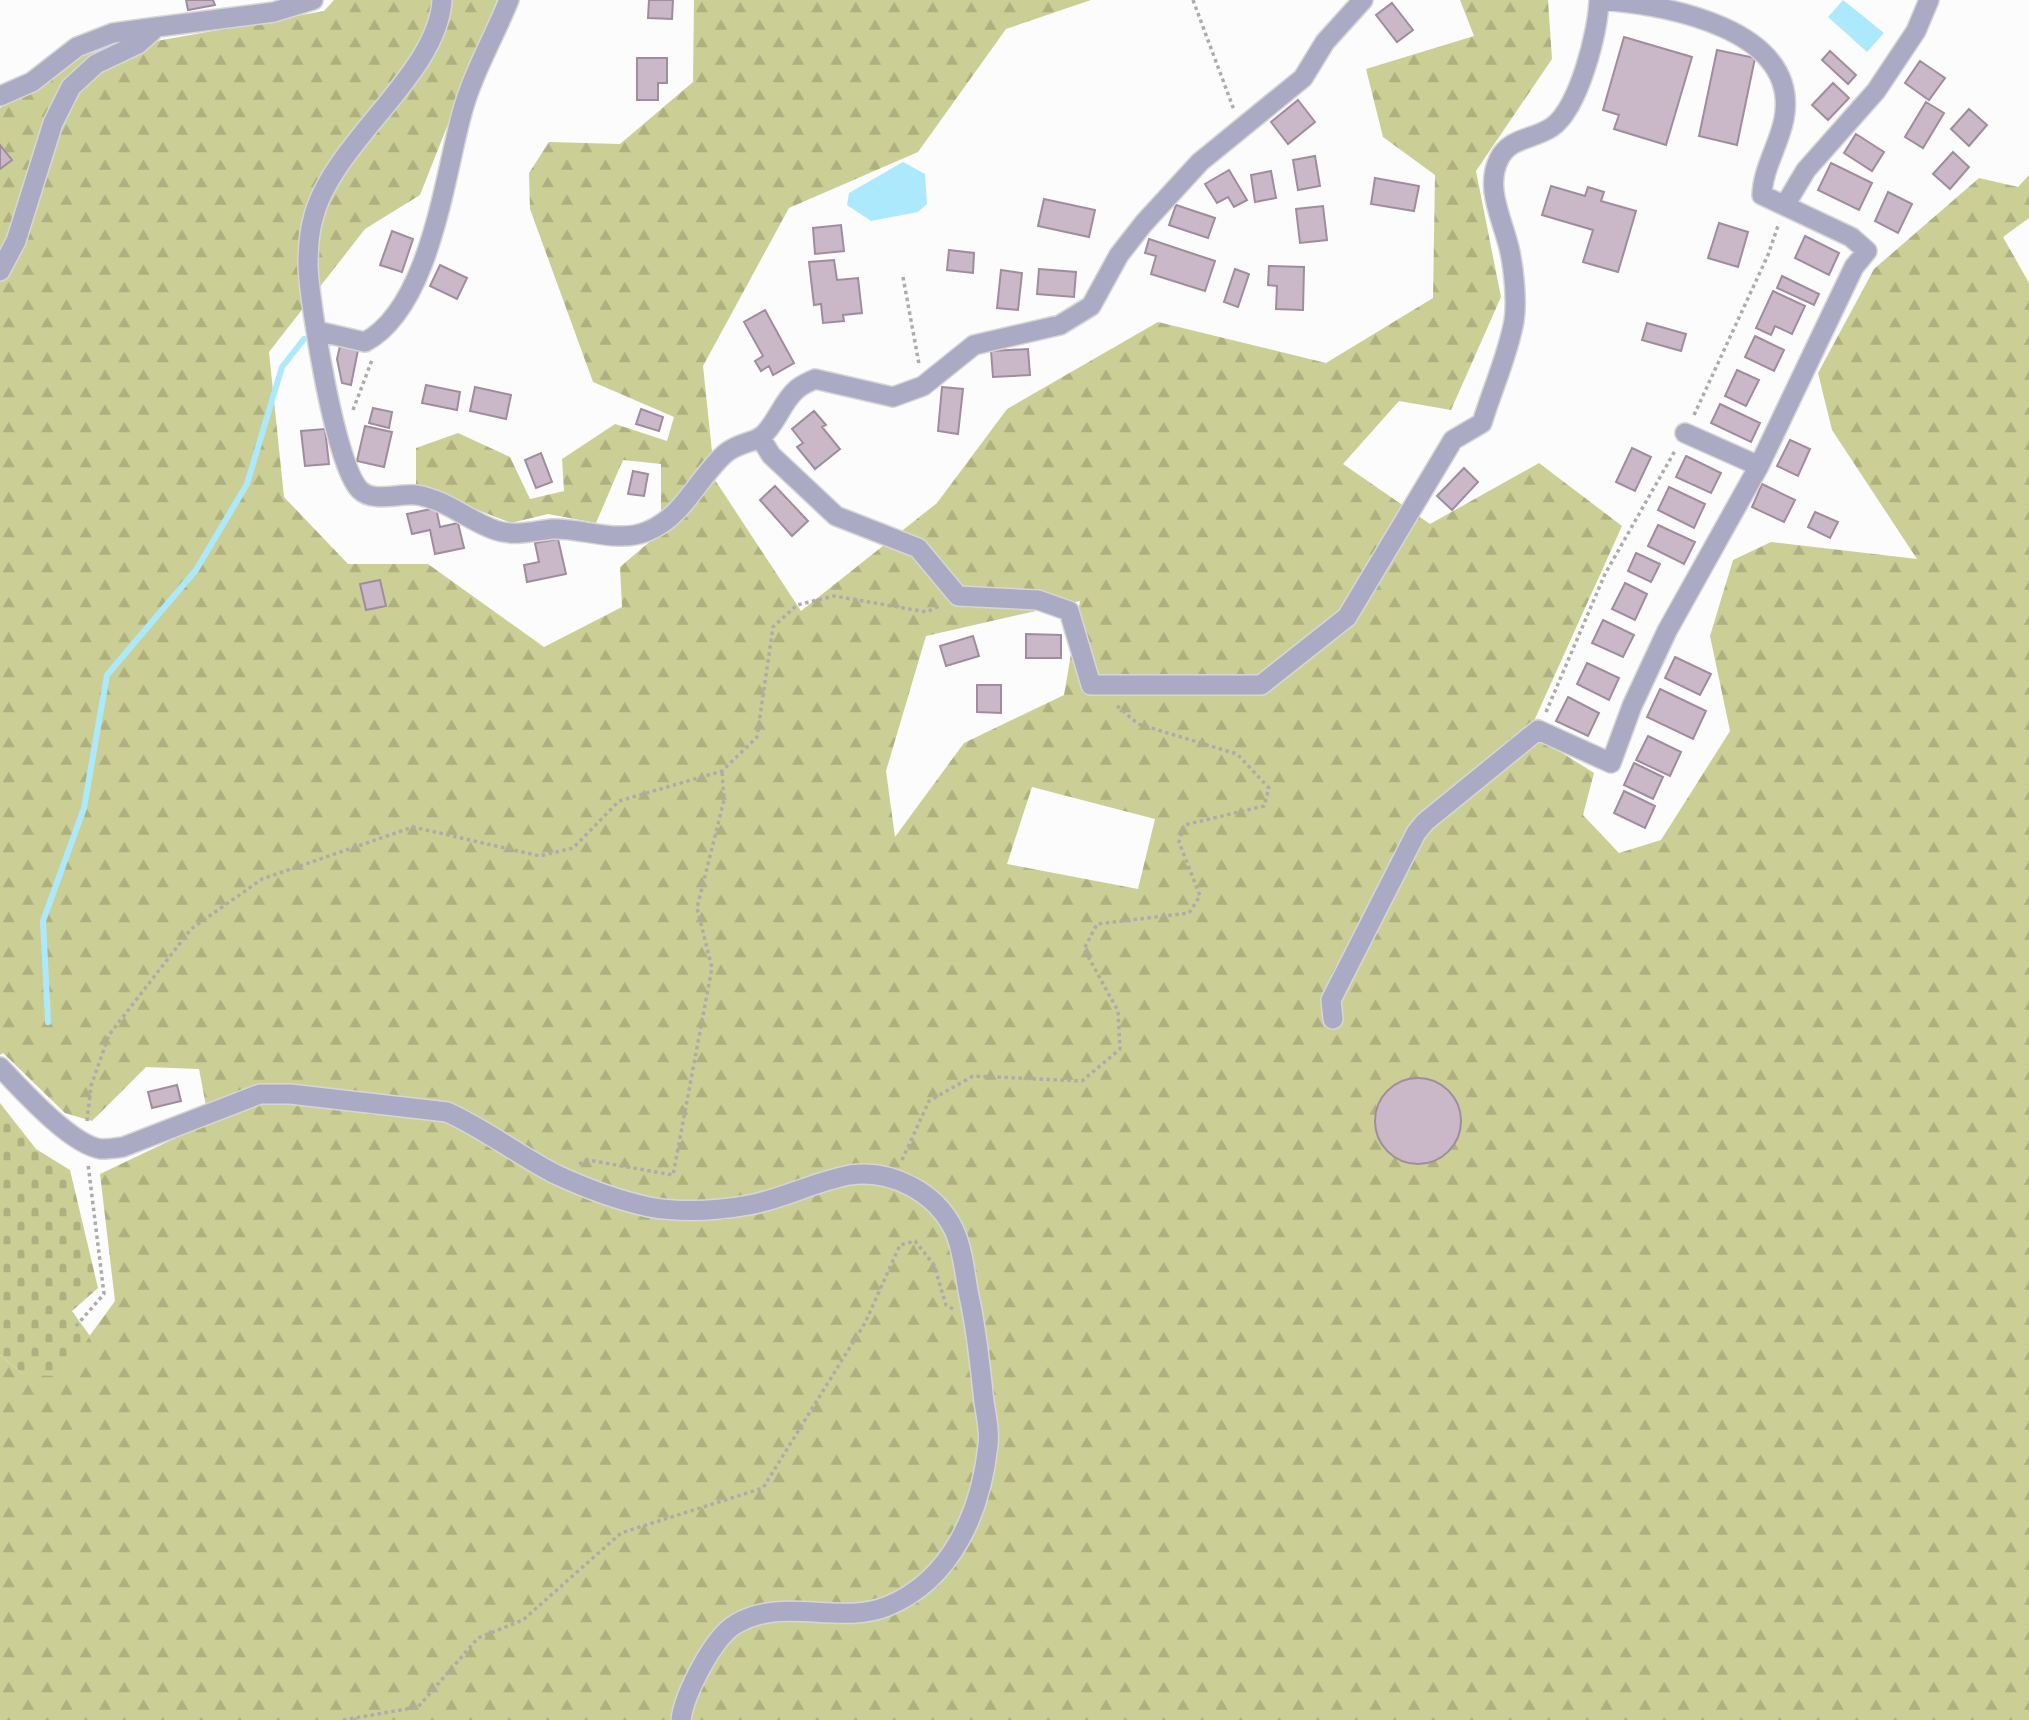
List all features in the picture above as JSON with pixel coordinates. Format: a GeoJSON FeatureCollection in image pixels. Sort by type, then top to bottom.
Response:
{"type":"FeatureCollection","features":[{"type":"Feature","properties":{"kind":"street"},"geometry":{"type":"LineString","coordinates":[[0,96],[32,82],[77,47],[113,33],[274,12],[313,0]]}},
{"type":"Feature","properties":{"kind":"street"},"geometry":{"type":"LineString","coordinates":[[442,0],[440,22],[428,47],[331,176],[313,218],[308,266],[317,331],[340,445],[351,478],[360,491],[369,496],[416,495],[448,503],[494,530],[522,534],[573,530],[625,537],[649,531],[677,512],[725,454],[743,442],[760,437],[796,390],[815,379],[893,397],[923,386],[974,345],[1060,325],[1091,306],[1119,255],[1144,223],[1200,162],[1303,78],[1325,42],[1363,0]]}},
{"type":"Feature","properties":{"kind":"street"},"geometry":{"type":"LineString","coordinates":[[317,331],[365,342],[381,334],[403,306],[438,220],[462,111],[509,0]]}},
{"type":"Feature","properties":{"kind":"street"},"geometry":{"type":"LineString","coordinates":[[760,437],[771,454],[836,516],[918,548],[958,596],[1038,600],[1069,611],[1091,685],[1261,685],[1347,617],[1453,440],[1482,423],[1514,320],[1511,254],[1492,187],[1499,159],[1515,140],[1534,137],[1554,126],[1569,108],[1598,26],[1600,0],[1650,4],[1723,26],[1751,43],[1774,64],[1783,87],[1784,118],[1762,180],[1762,195],[1851,237],[1867,251],[1854,267],[1759,466],[1667,631],[1632,706],[1611,763],[1538,730],[1416,833],[1331,1000],[1333,1019]]}},
{"type":"Feature","properties":{"kind":"street"},"geometry":{"type":"LineString","coordinates":[[1785,205],[1806,170],[1876,91],[1916,31],[1929,0]]}},
{"type":"Feature","properties":{"kind":"street"},"geometry":{"type":"LineString","coordinates":[[0,271],[16,241],[53,122],[71,87],[96,64],[138,44],[157,27]]}},
{"type":"Feature","properties":{"kind":"street"},"geometry":{"type":"LineString","coordinates":[[1685,433],[1759,466]]}},
{"type":"Feature","properties":{"kind":"street"},"geometry":{"type":"LineString","coordinates":[[0,1067],[45,1112],[85,1143],[101,1149],[123,1147],[260,1094],[290,1094],[447,1112],[470,1122],[554,1173],[613,1197],[650,1207],[696,1212],[751,1205],[852,1175],[894,1177],[920,1191],[938,1207],[954,1230],[975,1323],[989,1442],[978,1504],[953,1553],[918,1591],[885,1607],[853,1613],[767,1610],[733,1625],[708,1654],[682,1711],[681,1720]]}},
{"type":"Feature","properties":{"kind":"path"},"geometry":{"type":"LineString","coordinates":[[1193,0],[1241,128]]}},
{"type":"Feature","properties":{"kind":"path"},"geometry":{"type":"LineString","coordinates":[[1538,730],[1605,575],[1685,433],[1768,255],[1785,205]]}},
{"type":"Feature","properties":{"kind":"path"},"geometry":{"type":"LineString","coordinates":[[903,276],[923,386]]}},
{"type":"Feature","properties":{"kind":"path"},"geometry":{"type":"LineString","coordinates":[[340,445],[372,360]]}},
{"type":"Feature","properties":{"kind":"path"},"geometry":{"type":"LineString","coordinates":[[76,1326],[104,1294],[85,1143],[91,1086],[109,1035],[191,929],[262,879],[413,827],[540,856],[573,848],[619,801],[722,772],[757,737],[773,627],[797,605],[834,596],[927,611],[958,596]]}},
{"type":"Feature","properties":{"kind":"path"},"geometry":{"type":"LineString","coordinates":[[894,1177],[929,1101],[973,1076],[1082,1081],[1120,1049],[1118,1011],[1084,950],[1097,924],[1189,913],[1200,896],[1179,842],[1184,825],[1264,806],[1269,788],[1237,754],[1138,724],[1091,685]]}},
{"type":"Feature","properties":{"kind":"path"},"geometry":{"type":"LineString","coordinates":[[554,1173],[588,1160],[674,1175],[712,968],[697,908],[724,800],[722,772]]}},
{"type":"Feature","properties":{"kind":"path"},"geometry":{"type":"LineString","coordinates":[[343,1720],[418,1707],[478,1638],[523,1620],[621,1533],[763,1488],[865,1323],[900,1244],[915,1241],[934,1265],[946,1305],[975,1323]]}},
{"type":"Feature","properties":{"kind":"green space"},"geometry":{"type":"Polygon","coordinates":[[[334,0],[497,0],[420,195],[365,229],[269,352],[284,497],[348,564],[428,564],[544,647],[622,607],[620,567],[661,532],[661,464],[623,460],[596,523],[548,514],[511,523],[416,486],[416,448],[458,433],[510,457],[530,499],[564,491],[562,459],[615,424],[667,441],[674,417],[593,382],[530,209],[529,173],[549,142],[620,144],[693,82],[694,0],[1091,0],[1006,29],[918,152],[789,208],[703,366],[715,480],[801,611],[937,503],[1007,409],[1158,322],[1326,363],[1433,298],[1435,175],[1383,137],[1366,69],[1474,36],[1460,0],[1548,0],[1552,59],[1476,171],[1501,297],[1451,410],[1399,401],[1343,464],[1430,524],[1539,463],[1622,526],[1529,732],[1594,773],[1583,815],[1619,853],[1661,840],[1730,731],[1710,636],[1733,560],[1771,542],[1917,559],[1832,430],[1818,373],[1874,269],[1979,178],[2018,187],[2029,175],[2029,218],[2003,237],[2029,283],[2029,1720],[0,1720],[0,1355],[24,1375],[61,1375],[115,1301],[100,1174],[209,1122],[199,1069],[146,1067],[92,1121],[65,1113],[3,1053],[0,1055],[0,108],[78,55],[324,11],[334,0]],[[1080,601],[926,636],[886,771],[895,837],[964,743],[1064,695],[1080,601]],[[1032,787],[1007,864],[1138,889],[1155,819],[1032,787]]]}},
{"type":"Feature","properties":{"kind":"green space"},"geometry":{"type":"Polygon","coordinates":[[[0,1103],[36,1149],[70,1170],[98,1288],[72,1311],[90,1336],[61,1376],[24,1375],[0,1355],[0,1103]]]}},
{"type":"Feature","properties":{"kind":"water"},"geometry":{"type":"Polygon","coordinates":[[[1843,0],[1884,33],[1867,52],[1828,17],[1843,0]]]}},
{"type":"Feature","properties":{"kind":"water"},"geometry":{"type":"Polygon","coordinates":[[[903,162],[925,174],[927,204],[918,212],[871,221],[847,205],[849,193],[903,162]]]}},
{"type":"Feature","properties":{"kind":"building"},"geometry":{"type":"Polygon","coordinates":[[[186,0],[213,0],[215,5],[188,10],[186,0]]]}},
{"type":"Feature","properties":{"kind":"building"},"geometry":{"type":"Polygon","coordinates":[[[649,0],[673,0],[672,19],[648,18],[649,0]]]}},
{"type":"Feature","properties":{"kind":"building"},"geometry":{"type":"Polygon","coordinates":[[[1392,3],[1413,30],[1397,42],[1376,15],[1392,3]]]}},
{"type":"Feature","properties":{"kind":"building"},"geometry":{"type":"Polygon","coordinates":[[[1624,37],[1692,57],[1666,145],[1614,129],[1619,115],[1603,110],[1624,37]]]}},
{"type":"Feature","properties":{"kind":"building"},"geometry":{"type":"Polygon","coordinates":[[[1717,50],[1755,58],[1737,145],[1699,136],[1717,50]]]}},
{"type":"Feature","properties":{"kind":"building"},"geometry":{"type":"Polygon","coordinates":[[[1830,51],[1856,75],[1848,84],[1822,60],[1830,51]]]}},
{"type":"Feature","properties":{"kind":"building"},"geometry":{"type":"Polygon","coordinates":[[[637,58],[667,58],[667,83],[658,83],[658,100],[637,100],[637,58]]]}},
{"type":"Feature","properties":{"kind":"building"},"geometry":{"type":"Polygon","coordinates":[[[1920,61],[1945,78],[1929,100],[1905,83],[1920,61]]]}},
{"type":"Feature","properties":{"kind":"building"},"geometry":{"type":"Polygon","coordinates":[[[1833,83],[1849,98],[1828,120],[1812,105],[1833,83]]]}},
{"type":"Feature","properties":{"kind":"building"},"geometry":{"type":"Polygon","coordinates":[[[1298,100],[1315,122],[1288,144],[1271,122],[1298,100]]]}},
{"type":"Feature","properties":{"kind":"building"},"geometry":{"type":"Polygon","coordinates":[[[1926,102],[1944,113],[1923,148],[1905,137],[1926,102]]]}},
{"type":"Feature","properties":{"kind":"building"},"geometry":{"type":"Polygon","coordinates":[[[1969,109],[1987,125],[1969,146],[1951,129],[1969,109]]]}},
{"type":"Feature","properties":{"kind":"building"},"geometry":{"type":"Polygon","coordinates":[[[1856,134],[1884,152],[1872,171],[1844,153],[1856,134]]]}},
{"type":"Feature","properties":{"kind":"building"},"geometry":{"type":"Polygon","coordinates":[[[0,145],[12,160],[0,169],[0,145]]]}},
{"type":"Feature","properties":{"kind":"building"},"geometry":{"type":"Polygon","coordinates":[[[1953,152],[1969,167],[1950,189],[1933,174],[1953,152]]]}},
{"type":"Feature","properties":{"kind":"building"},"geometry":{"type":"Polygon","coordinates":[[[1315,156],[1320,186],[1298,190],[1293,160],[1315,156]]]}},
{"type":"Feature","properties":{"kind":"building"},"geometry":{"type":"Polygon","coordinates":[[[1831,163],[1872,183],[1859,210],[1818,190],[1831,163]]]}},
{"type":"Feature","properties":{"kind":"building"},"geometry":{"type":"Polygon","coordinates":[[[1229,170],[1247,200],[1234,207],[1228,197],[1217,203],[1205,184],[1229,170]]]}},
{"type":"Feature","properties":{"kind":"building"},"geometry":{"type":"Polygon","coordinates":[[[1271,171],[1276,198],[1255,202],[1251,175],[1271,171]]]}},
{"type":"Feature","properties":{"kind":"building"},"geometry":{"type":"Polygon","coordinates":[[[1375,178],[1419,186],[1414,211],[1371,204],[1375,178]]]}},
{"type":"Feature","properties":{"kind":"building"},"geometry":{"type":"Polygon","coordinates":[[[1551,186],[1585,196],[1588,187],[1604,192],[1601,201],[1636,211],[1618,272],[1583,262],[1593,230],[1542,215],[1551,186]]]}},
{"type":"Feature","properties":{"kind":"building"},"geometry":{"type":"Polygon","coordinates":[[[1888,192],[1912,204],[1898,233],[1875,221],[1888,192]]]}},
{"type":"Feature","properties":{"kind":"building"},"geometry":{"type":"Polygon","coordinates":[[[1044,199],[1095,210],[1089,237],[1038,226],[1044,199]]]}},
{"type":"Feature","properties":{"kind":"building"},"geometry":{"type":"Polygon","coordinates":[[[1176,205],[1215,218],[1208,238],[1169,225],[1176,205]]]}},
{"type":"Feature","properties":{"kind":"building"},"geometry":{"type":"Polygon","coordinates":[[[1323,206],[1327,240],[1300,243],[1296,209],[1323,206]]]}},
{"type":"Feature","properties":{"kind":"building"},"geometry":{"type":"Polygon","coordinates":[[[1719,223],[1748,232],[1738,267],[1708,258],[1719,223]]]}},
{"type":"Feature","properties":{"kind":"building"},"geometry":{"type":"Polygon","coordinates":[[[841,225],[844,251],[815,254],[813,228],[841,225]]]}},
{"type":"Feature","properties":{"kind":"building"},"geometry":{"type":"Polygon","coordinates":[[[392,231],[413,239],[402,272],[380,265],[392,231]]]}},
{"type":"Feature","properties":{"kind":"building"},"geometry":{"type":"Polygon","coordinates":[[[1805,236],[1839,253],[1829,275],[1795,258],[1805,236]]]}},
{"type":"Feature","properties":{"kind":"building"},"geometry":{"type":"Polygon","coordinates":[[[1149,239],[1215,261],[1205,291],[1151,274],[1156,256],[1145,253],[1149,239]]]}},
{"type":"Feature","properties":{"kind":"building"},"geometry":{"type":"Polygon","coordinates":[[[949,250],[974,253],[973,273],[947,270],[949,250]]]}},
{"type":"Feature","properties":{"kind":"building"},"geometry":{"type":"Polygon","coordinates":[[[834,260],[837,280],[858,278],[862,313],[843,315],[844,321],[823,323],[821,304],[814,305],[809,262],[834,260]]]}},
{"type":"Feature","properties":{"kind":"building"},"geometry":{"type":"Polygon","coordinates":[[[440,265],[467,278],[457,299],[430,286],[440,265]]]}},
{"type":"Feature","properties":{"kind":"building"},"geometry":{"type":"Polygon","coordinates":[[[1269,266],[1304,267],[1303,310],[1276,309],[1277,286],[1268,285],[1269,266]]]}},
{"type":"Feature","properties":{"kind":"building"},"geometry":{"type":"Polygon","coordinates":[[[1039,269],[1076,272],[1074,297],[1037,294],[1039,269]]]}},
{"type":"Feature","properties":{"kind":"building"},"geometry":{"type":"Polygon","coordinates":[[[1235,269],[1249,274],[1238,307],[1224,302],[1235,269]]]}},
{"type":"Feature","properties":{"kind":"building"},"geometry":{"type":"Polygon","coordinates":[[[1001,270],[1022,273],[1018,310],[997,308],[1001,270]]]}},
{"type":"Feature","properties":{"kind":"building"},"geometry":{"type":"Polygon","coordinates":[[[1782,276],[1819,294],[1814,305],[1777,288],[1782,276]]]}},
{"type":"Feature","properties":{"kind":"building"},"geometry":{"type":"Polygon","coordinates":[[[1773,291],[1805,306],[1792,334],[1775,326],[1771,335],[1756,328],[1773,291]]]}},
{"type":"Feature","properties":{"kind":"building"},"geometry":{"type":"Polygon","coordinates":[[[765,310],[794,363],[773,375],[769,366],[761,371],[755,361],[763,356],[744,322],[765,310]]]}},
{"type":"Feature","properties":{"kind":"building"},"geometry":{"type":"Polygon","coordinates":[[[1647,323],[1686,334],[1681,351],[1642,340],[1647,323]]]}},
{"type":"Feature","properties":{"kind":"building"},"geometry":{"type":"Polygon","coordinates":[[[1755,336],[1784,350],[1774,371],[1745,357],[1755,336]]]}},
{"type":"Feature","properties":{"kind":"building"},"geometry":{"type":"Polygon","coordinates":[[[340,346],[358,350],[351,385],[342,383],[337,359],[340,346]]]}},
{"type":"Feature","properties":{"kind":"building"},"geometry":{"type":"Polygon","coordinates":[[[1028,349],[1030,375],[993,377],[991,351],[1028,349]]]}},
{"type":"Feature","properties":{"kind":"building"},"geometry":{"type":"Polygon","coordinates":[[[1737,370],[1759,380],[1746,406],[1725,396],[1737,370]]]}},
{"type":"Feature","properties":{"kind":"building"},"geometry":{"type":"Polygon","coordinates":[[[426,385],[460,392],[457,410],[422,403],[426,385]]]}},
{"type":"Feature","properties":{"kind":"building"},"geometry":{"type":"Polygon","coordinates":[[[475,387],[511,395],[506,419],[470,411],[475,387]]]}},
{"type":"Feature","properties":{"kind":"building"},"geometry":{"type":"Polygon","coordinates":[[[942,387],[963,389],[958,434],[938,431],[942,387]]]}},
{"type":"Feature","properties":{"kind":"building"},"geometry":{"type":"Polygon","coordinates":[[[1720,404],[1760,423],[1751,442],[1711,423],[1720,404]]]}},
{"type":"Feature","properties":{"kind":"building"},"geometry":{"type":"Polygon","coordinates":[[[373,408],[392,412],[389,428],[369,423],[373,408]]]}},
{"type":"Feature","properties":{"kind":"building"},"geometry":{"type":"Polygon","coordinates":[[[641,409],[663,417],[659,431],[636,424],[641,409]]]}},
{"type":"Feature","properties":{"kind":"building"},"geometry":{"type":"Polygon","coordinates":[[[814,411],[826,425],[822,427],[840,449],[815,469],[797,447],[803,443],[792,429],[814,411]]]}},
{"type":"Feature","properties":{"kind":"building"},"geometry":{"type":"Polygon","coordinates":[[[365,426],[392,432],[384,467],[357,461],[365,426]]]}},
{"type":"Feature","properties":{"kind":"building"},"geometry":{"type":"Polygon","coordinates":[[[325,429],[329,464],[305,466],[301,431],[325,429]]]}},
{"type":"Feature","properties":{"kind":"building"},"geometry":{"type":"Polygon","coordinates":[[[1790,440],[1810,449],[1798,476],[1777,466],[1790,440]]]}},
{"type":"Feature","properties":{"kind":"building"},"geometry":{"type":"Polygon","coordinates":[[[1632,448],[1651,457],[1635,491],[1616,482],[1632,448]]]}},
{"type":"Feature","properties":{"kind":"building"},"geometry":{"type":"Polygon","coordinates":[[[541,453],[552,482],[536,488],[525,460],[541,453]]]}},
{"type":"Feature","properties":{"kind":"building"},"geometry":{"type":"Polygon","coordinates":[[[1686,456],[1721,473],[1711,493],[1676,477],[1686,456]]]}},
{"type":"Feature","properties":{"kind":"building"},"geometry":{"type":"Polygon","coordinates":[[[1464,468],[1478,482],[1452,510],[1437,496],[1464,468]]]}},
{"type":"Feature","properties":{"kind":"building"},"geometry":{"type":"Polygon","coordinates":[[[633,471],[648,474],[644,496],[628,494],[633,471]]]}},
{"type":"Feature","properties":{"kind":"building"},"geometry":{"type":"Polygon","coordinates":[[[1762,484],[1795,500],[1784,522],[1752,507],[1762,484]]]}},
{"type":"Feature","properties":{"kind":"building"},"geometry":{"type":"Polygon","coordinates":[[[775,486],[808,521],[792,536],[760,500],[775,486]]]}},
{"type":"Feature","properties":{"kind":"building"},"geometry":{"type":"Polygon","coordinates":[[[1669,487],[1705,504],[1694,528],[1658,510],[1669,487]]]}},
{"type":"Feature","properties":{"kind":"building"},"geometry":{"type":"Polygon","coordinates":[[[436,508],[440,527],[458,523],[464,548],[435,554],[430,530],[412,534],[407,514],[436,508]]]}},
{"type":"Feature","properties":{"kind":"building"},"geometry":{"type":"Polygon","coordinates":[[[1815,512],[1838,522],[1830,538],[1808,527],[1815,512]]]}},
{"type":"Feature","properties":{"kind":"building"},"geometry":{"type":"Polygon","coordinates":[[[1658,525],[1695,542],[1684,564],[1648,546],[1658,525]]]}},
{"type":"Feature","properties":{"kind":"building"},"geometry":{"type":"Polygon","coordinates":[[[558,539],[566,574],[527,582],[524,565],[539,562],[535,543],[558,539]]]}},
{"type":"Feature","properties":{"kind":"building"},"geometry":{"type":"Polygon","coordinates":[[[1636,553],[1660,564],[1651,582],[1628,571],[1636,553]]]}},
{"type":"Feature","properties":{"kind":"building"},"geometry":{"type":"Polygon","coordinates":[[[380,580],[386,606],[366,610],[360,584],[380,580]]]}},
{"type":"Feature","properties":{"kind":"building"},"geometry":{"type":"Polygon","coordinates":[[[1625,583],[1647,594],[1635,620],[1612,609],[1625,583]]]}},
{"type":"Feature","properties":{"kind":"building"},"geometry":{"type":"Polygon","coordinates":[[[1603,620],[1634,635],[1623,657],[1592,643],[1603,620]]]}},
{"type":"Feature","properties":{"kind":"building"},"geometry":{"type":"Polygon","coordinates":[[[1026,634],[1061,635],[1061,658],[1026,658],[1026,634]]]}},
{"type":"Feature","properties":{"kind":"building"},"geometry":{"type":"Polygon","coordinates":[[[973,636],[979,656],[946,666],[940,646],[973,636]]]}},
{"type":"Feature","properties":{"kind":"building"},"geometry":{"type":"Polygon","coordinates":[[[1675,657],[1711,674],[1700,695],[1665,678],[1675,657]]]}},
{"type":"Feature","properties":{"kind":"building"},"geometry":{"type":"Polygon","coordinates":[[[1587,663],[1619,678],[1609,700],[1577,684],[1587,663]]]}},
{"type":"Feature","properties":{"kind":"building"},"geometry":{"type":"Polygon","coordinates":[[[977,685],[1001,685],[1001,713],[977,712],[977,685]]]}},
{"type":"Feature","properties":{"kind":"building"},"geometry":{"type":"Polygon","coordinates":[[[1660,689],[1706,711],[1693,739],[1647,717],[1660,689]]]}},
{"type":"Feature","properties":{"kind":"building"},"geometry":{"type":"Polygon","coordinates":[[[1568,697],[1599,713],[1588,736],[1556,721],[1568,697]]]}},
{"type":"Feature","properties":{"kind":"building"},"geometry":{"type":"Polygon","coordinates":[[[1648,736],[1681,752],[1670,776],[1636,760],[1648,736]]]}},
{"type":"Feature","properties":{"kind":"building"},"geometry":{"type":"Polygon","coordinates":[[[1634,763],[1663,777],[1653,799],[1624,785],[1634,763]]]}},
{"type":"Feature","properties":{"kind":"building"},"geometry":{"type":"Polygon","coordinates":[[[1624,791],[1655,806],[1645,828],[1614,813],[1624,791]]]}},
{"type":"Feature","properties":{"kind":"building"},"geometry":{"type":"Polygon","coordinates":[[[1418,1078],[1442,1085],[1454,1097],[1461,1121],[1454,1145],[1442,1157],[1418,1164],[1394,1157],[1382,1145],[1375,1121],[1382,1097],[1394,1085],[1418,1078]]]}},
{"type":"Feature","properties":{"kind":"building"},"geometry":{"type":"Polygon","coordinates":[[[177,1085],[181,1101],[152,1108],[148,1092],[177,1085]]]}},
{"type":"Feature","properties":{"kind":"waterway"},"geometry":{"type":"LineString","coordinates":[[48,1022],[43,921],[84,808],[107,675],[196,570],[247,484],[282,367],[304,339]]}}]}
